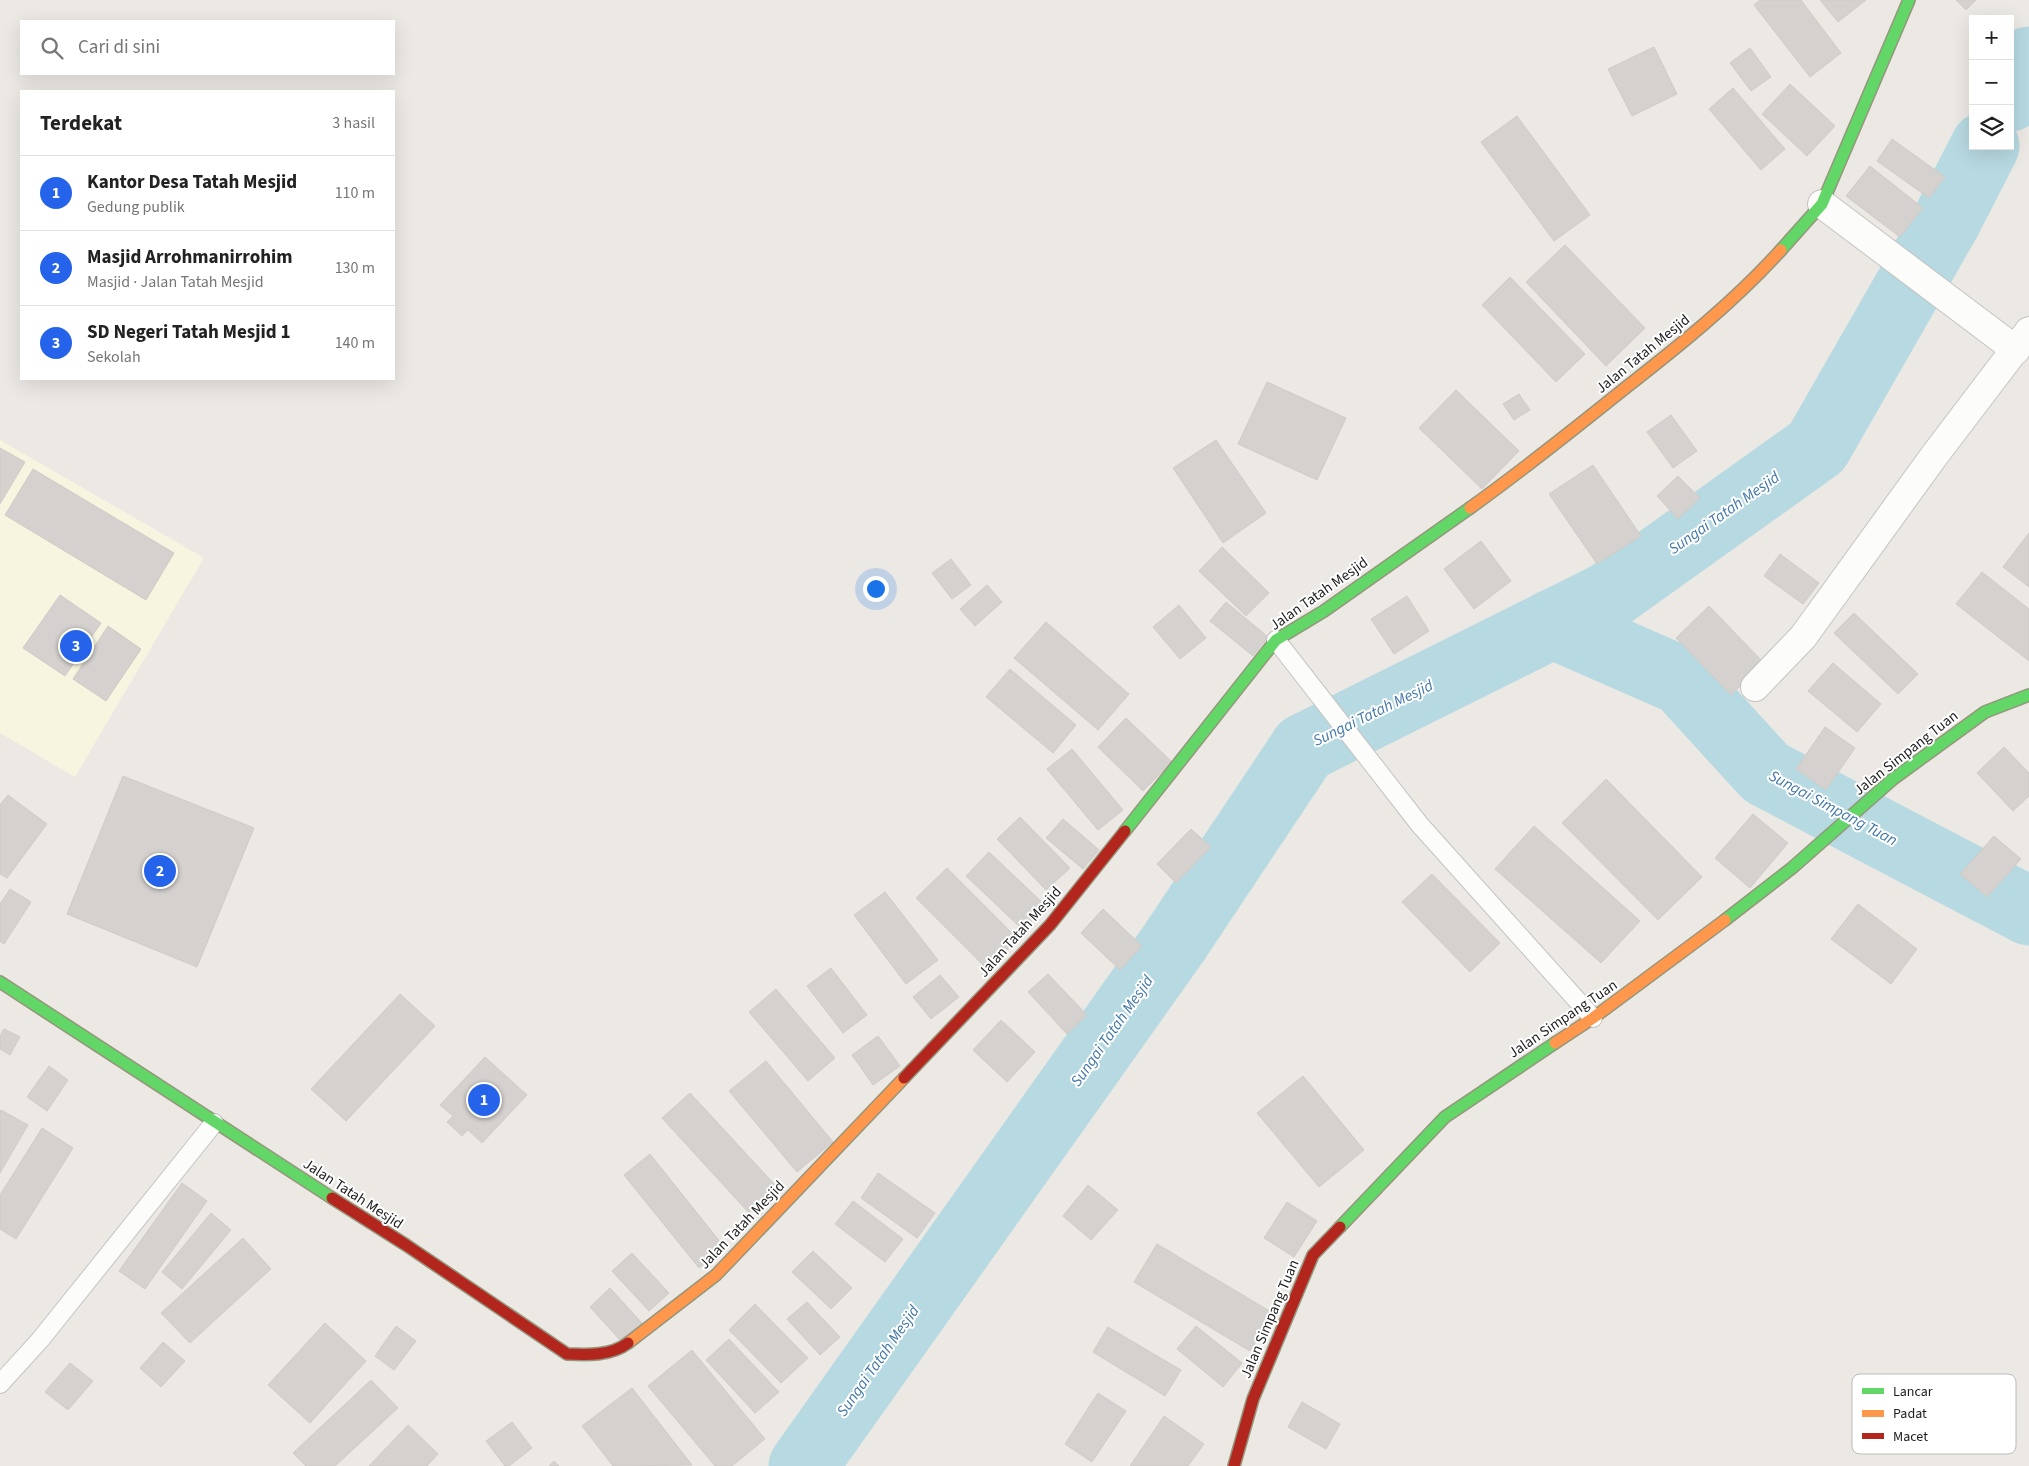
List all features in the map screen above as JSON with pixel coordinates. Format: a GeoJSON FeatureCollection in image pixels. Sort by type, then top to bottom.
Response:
{"type":"FeatureCollection","features":[{"type":"Feature","properties":{"kind":"street","name":"Jalan Tatah Mesjid"},"geometry":{"type":"LineString","coordinates":[[0,982],[214,1123],[406,1245],[566,1354],[594,1355],[622,1347],[716,1275],[1050,925],[1276,640],[1324,611],[1523,470],[1680,345],[1759,274],[1822,204],[1909,0]]}},
{"type":"Feature","properties":{"kind":"street"},"geometry":{"type":"LineString","coordinates":[[1755,687],[1803,637],[1934,456],[2022,340],[1822,204]]}},
{"type":"Feature","properties":{"kind":"street","name":"Jalan Simpang Tuan"},"geometry":{"type":"LineString","coordinates":[[1234,1466],[1254,1399],[1313,1255],[1445,1117],[1593,1018],[1792,868],[1892,779],[1985,712],[2029,695]]}},
{"type":"Feature","properties":{"kind":"lane"},"geometry":{"type":"LineString","coordinates":[[1276,640],[1420,825],[1593,1018]]}},
{"type":"Feature","properties":{"kind":"lane"},"geometry":{"type":"LineString","coordinates":[[0,1384],[40,1340],[214,1123]]}},
{"type":"Feature","properties":{"kind":"shaded area"},"geometry":{"type":"Polygon","coordinates":[[[0,440],[204,558],[75,777],[0,733],[0,440]]]}},
{"type":"Feature","properties":{"kind":"building"},"geometry":{"type":"Polygon","coordinates":[[[1760,0],[1801,0],[1841,53],[1810,77],[1754,5],[1760,0]]]}},
{"type":"Feature","properties":{"kind":"building"},"geometry":{"type":"Polygon","coordinates":[[[1820,0],[1866,0],[1838,22],[1820,0]]]}},
{"type":"Feature","properties":{"kind":"building"},"geometry":{"type":"Polygon","coordinates":[[[1956,0],[1976,0],[1966,10],[1956,0]]]}},
{"type":"Feature","properties":{"kind":"building"},"geometry":{"type":"Polygon","coordinates":[[[1654,47],[1677,94],[1632,116],[1608,69],[1654,47]]]}},
{"type":"Feature","properties":{"kind":"building"},"geometry":{"type":"Polygon","coordinates":[[[1750,48],[1771,77],[1751,91],[1730,63],[1750,48]]]}},
{"type":"Feature","properties":{"kind":"building"},"geometry":{"type":"Polygon","coordinates":[[[1790,84],[1835,126],[1807,156],[1762,114],[1790,84]]]}},
{"type":"Feature","properties":{"kind":"building"},"geometry":{"type":"Polygon","coordinates":[[[1733,88],[1785,149],[1761,170],[1709,109],[1733,88]]]}},
{"type":"Feature","properties":{"kind":"building"},"geometry":{"type":"Polygon","coordinates":[[[1517,116],[1590,215],[1554,241],[1481,142],[1517,116]]]}},
{"type":"Feature","properties":{"kind":"building"},"geometry":{"type":"Polygon","coordinates":[[[1892,139],[1945,177],[1929,198],[1877,161],[1892,139]]]}},
{"type":"Feature","properties":{"kind":"building"},"geometry":{"type":"Polygon","coordinates":[[[1870,166],[1923,208],[1900,237],[1846,196],[1870,166]]]}},
{"type":"Feature","properties":{"kind":"building"},"geometry":{"type":"Polygon","coordinates":[[[1565,245],[1645,328],[1606,366],[1526,282],[1565,245]]]}},
{"type":"Feature","properties":{"kind":"building"},"geometry":{"type":"Polygon","coordinates":[[[1510,277],[1585,354],[1556,382],[1482,305],[1510,277]]]}},
{"type":"Feature","properties":{"kind":"building"},"geometry":{"type":"Polygon","coordinates":[[[1267,382],[1346,418],[1317,480],[1238,444],[1267,382]]]}},
{"type":"Feature","properties":{"kind":"building"},"geometry":{"type":"Polygon","coordinates":[[[1456,390],[1519,451],[1482,489],[1419,428],[1456,390]]]}},
{"type":"Feature","properties":{"kind":"building"},"geometry":{"type":"Polygon","coordinates":[[[1519,394],[1530,410],[1514,420],[1503,404],[1519,394]]]}},
{"type":"Feature","properties":{"kind":"building"},"geometry":{"type":"Polygon","coordinates":[[[1671,415],[1697,451],[1673,468],[1647,432],[1671,415]]]}},
{"type":"Feature","properties":{"kind":"building"},"geometry":{"type":"Polygon","coordinates":[[[1216,440],[1266,513],[1223,543],[1173,468],[1216,440]]]}},
{"type":"Feature","properties":{"kind":"building"},"geometry":{"type":"Polygon","coordinates":[[[0,448],[25,462],[0,504],[0,448]]]}},
{"type":"Feature","properties":{"kind":"building"},"geometry":{"type":"Polygon","coordinates":[[[1593,465],[1641,536],[1597,564],[1549,494],[1593,465]]]}},
{"type":"Feature","properties":{"kind":"building"},"geometry":{"type":"Polygon","coordinates":[[[33,469],[174,553],[146,600],[5,515],[33,469]]]}},
{"type":"Feature","properties":{"kind":"building"},"geometry":{"type":"Polygon","coordinates":[[[1678,476],[1700,498],[1678,519],[1657,496],[1678,476]]]}},
{"type":"Feature","properties":{"kind":"building"},"geometry":{"type":"Polygon","coordinates":[[[2029,533],[2029,587],[2003,567],[2029,533]]]}},
{"type":"Feature","properties":{"kind":"building"},"geometry":{"type":"Polygon","coordinates":[[[1481,541],[1511,581],[1474,609],[1444,569],[1481,541]]]}},
{"type":"Feature","properties":{"kind":"building"},"geometry":{"type":"Polygon","coordinates":[[[1222,547],[1269,593],[1246,616],[1199,571],[1222,547]]]}},
{"type":"Feature","properties":{"kind":"building"},"geometry":{"type":"Polygon","coordinates":[[[1780,554],[1819,583],[1803,604],[1764,576],[1780,554]]]}},
{"type":"Feature","properties":{"kind":"building"},"geometry":{"type":"Polygon","coordinates":[[[951,559],[971,585],[952,599],[932,573],[951,559]]]}},
{"type":"Feature","properties":{"kind":"building"},"geometry":{"type":"Polygon","coordinates":[[[1982,572],[2029,609],[2029,661],[1956,604],[1982,572]]]}},
{"type":"Feature","properties":{"kind":"building"},"geometry":{"type":"Polygon","coordinates":[[[987,585],[1002,602],[975,626],[960,609],[987,585]]]}},
{"type":"Feature","properties":{"kind":"building"},"geometry":{"type":"Polygon","coordinates":[[[60,595],[101,623],[65,676],[23,648],[60,595]]]}},
{"type":"Feature","properties":{"kind":"building"},"geometry":{"type":"Polygon","coordinates":[[[1407,596],[1429,631],[1394,654],[1371,619],[1407,596]]]}},
{"type":"Feature","properties":{"kind":"building"},"geometry":{"type":"Polygon","coordinates":[[[1226,602],[1268,637],[1253,656],[1210,621],[1226,602]]]}},
{"type":"Feature","properties":{"kind":"building"},"geometry":{"type":"Polygon","coordinates":[[[1179,605],[1206,638],[1180,659],[1153,627],[1179,605]]]}},
{"type":"Feature","properties":{"kind":"building"},"geometry":{"type":"Polygon","coordinates":[[[1709,606],[1764,663],[1731,695],[1676,638],[1709,606]]]}},
{"type":"Feature","properties":{"kind":"building"},"geometry":{"type":"Polygon","coordinates":[[[1854,613],[1918,674],[1898,694],[1834,633],[1854,613]]]}},
{"type":"Feature","properties":{"kind":"building"},"geometry":{"type":"Polygon","coordinates":[[[1046,622],[1129,694],[1098,730],[1014,658],[1046,622]]]}},
{"type":"Feature","properties":{"kind":"building"},"geometry":{"type":"Polygon","coordinates":[[[108,626],[141,649],[106,701],[73,679],[108,626]]]}},
{"type":"Feature","properties":{"kind":"building"},"geometry":{"type":"Polygon","coordinates":[[[1833,663],[1881,704],[1857,732],[1808,691],[1833,663]]]}},
{"type":"Feature","properties":{"kind":"building"},"geometry":{"type":"Polygon","coordinates":[[[1010,669],[1076,725],[1053,753],[986,697],[1010,669]]]}},
{"type":"Feature","properties":{"kind":"building"},"geometry":{"type":"Polygon","coordinates":[[[1126,718],[1172,762],[1143,791],[1098,747],[1126,718]]]}},
{"type":"Feature","properties":{"kind":"building"},"geometry":{"type":"Polygon","coordinates":[[[1825,727],[1855,748],[1826,790],[1796,769],[1825,727]]]}},
{"type":"Feature","properties":{"kind":"building"},"geometry":{"type":"Polygon","coordinates":[[[2004,747],[2029,773],[2029,796],[2013,811],[1977,773],[2004,747]]]}},
{"type":"Feature","properties":{"kind":"building"},"geometry":{"type":"Polygon","coordinates":[[[1072,749],[1123,810],[1098,830],[1047,769],[1072,749]]]}},
{"type":"Feature","properties":{"kind":"building"},"geometry":{"type":"Polygon","coordinates":[[[123,776],[254,828],[197,967],[67,914],[123,776]]]}},
{"type":"Feature","properties":{"kind":"building"},"geometry":{"type":"Polygon","coordinates":[[[1606,779],[1702,877],[1658,920],[1562,823],[1606,779]]]}},
{"type":"Feature","properties":{"kind":"building"},"geometry":{"type":"Polygon","coordinates":[[[8,795],[47,824],[7,878],[0,874],[0,805],[8,795]]]}},
{"type":"Feature","properties":{"kind":"building"},"geometry":{"type":"Polygon","coordinates":[[[1753,814],[1788,843],[1750,888],[1715,858],[1753,814]]]}},
{"type":"Feature","properties":{"kind":"building"},"geometry":{"type":"Polygon","coordinates":[[[1020,817],[1070,868],[1046,890],[997,839],[1020,817]]]}},
{"type":"Feature","properties":{"kind":"building"},"geometry":{"type":"Polygon","coordinates":[[[1063,819],[1099,850],[1083,869],[1046,838],[1063,819]]]}},
{"type":"Feature","properties":{"kind":"building"},"geometry":{"type":"Polygon","coordinates":[[[1534,826],[1640,921],[1601,963],[1495,869],[1534,826]]]}},
{"type":"Feature","properties":{"kind":"building"},"geometry":{"type":"Polygon","coordinates":[[[1191,829],[1211,847],[1176,883],[1157,864],[1191,829]]]}},
{"type":"Feature","properties":{"kind":"building"},"geometry":{"type":"Polygon","coordinates":[[[1994,836],[2021,859],[1987,897],[1960,874],[1994,836]]]}},
{"type":"Feature","properties":{"kind":"building"},"geometry":{"type":"Polygon","coordinates":[[[989,852],[1046,906],[1023,930],[966,876],[989,852]]]}},
{"type":"Feature","properties":{"kind":"building"},"geometry":{"type":"Polygon","coordinates":[[[947,868],[1018,939],[987,969],[916,898],[947,868]]]}},
{"type":"Feature","properties":{"kind":"building"},"geometry":{"type":"Polygon","coordinates":[[[1432,874],[1500,943],[1470,972],[1402,902],[1432,874]]]}},
{"type":"Feature","properties":{"kind":"building"},"geometry":{"type":"Polygon","coordinates":[[[10,889],[31,902],[4,944],[0,941],[0,904],[10,889]]]}},
{"type":"Feature","properties":{"kind":"building"},"geometry":{"type":"Polygon","coordinates":[[[885,892],[938,960],[906,984],[854,915],[885,892]]]}},
{"type":"Feature","properties":{"kind":"building"},"geometry":{"type":"Polygon","coordinates":[[[1858,904],[1917,949],[1891,984],[1831,939],[1858,904]]]}},
{"type":"Feature","properties":{"kind":"building"},"geometry":{"type":"Polygon","coordinates":[[[1103,909],[1142,946],[1120,970],[1081,933],[1103,909]]]}},
{"type":"Feature","properties":{"kind":"building"},"geometry":{"type":"Polygon","coordinates":[[[831,968],[867,1015],[843,1033],[807,986],[831,968]]]}},
{"type":"Feature","properties":{"kind":"building"},"geometry":{"type":"Polygon","coordinates":[[[1048,974],[1087,1015],[1067,1034],[1028,992],[1048,974]]]}},
{"type":"Feature","properties":{"kind":"building"},"geometry":{"type":"Polygon","coordinates":[[[940,975],[959,997],[931,1019],[913,997],[940,975]]]}},
{"type":"Feature","properties":{"kind":"building"},"geometry":{"type":"Polygon","coordinates":[[[776,989],[835,1058],[808,1081],[749,1012],[776,989]]]}},
{"type":"Feature","properties":{"kind":"building"},"geometry":{"type":"Polygon","coordinates":[[[400,994],[435,1026],[346,1121],[311,1089],[400,994]]]}},
{"type":"Feature","properties":{"kind":"building"},"geometry":{"type":"Polygon","coordinates":[[[1001,1020],[1035,1052],[1007,1082],[973,1050],[1001,1020]]]}},
{"type":"Feature","properties":{"kind":"building"},"geometry":{"type":"Polygon","coordinates":[[[4,1029],[20,1037],[10,1055],[0,1049],[0,1036],[4,1029]]]}},
{"type":"Feature","properties":{"kind":"building"},"geometry":{"type":"Polygon","coordinates":[[[878,1036],[900,1066],[873,1085],[852,1055],[878,1036]]]}},
{"type":"Feature","properties":{"kind":"building"},"geometry":{"type":"Polygon","coordinates":[[[485,1057],[527,1095],[482,1143],[468,1130],[462,1136],[447,1122],[453,1116],[440,1105],[485,1057]]]}},
{"type":"Feature","properties":{"kind":"building"},"geometry":{"type":"Polygon","coordinates":[[[766,1061],[833,1142],[797,1172],[729,1091],[766,1061]]]}},
{"type":"Feature","properties":{"kind":"building"},"geometry":{"type":"Polygon","coordinates":[[[49,1066],[68,1080],[47,1111],[27,1097],[49,1066]]]}},
{"type":"Feature","properties":{"kind":"building"},"geometry":{"type":"Polygon","coordinates":[[[1303,1076],[1364,1150],[1319,1187],[1257,1113],[1303,1076]]]}},
{"type":"Feature","properties":{"kind":"building"},"geometry":{"type":"Polygon","coordinates":[[[690,1093],[777,1187],[749,1213],[662,1118],[690,1093]]]}},
{"type":"Feature","properties":{"kind":"building"},"geometry":{"type":"Polygon","coordinates":[[[0,1111],[28,1125],[0,1173],[0,1111]]]}},
{"type":"Feature","properties":{"kind":"building"},"geometry":{"type":"Polygon","coordinates":[[[42,1128],[73,1148],[16,1239],[0,1229],[0,1195],[42,1128]]]}},
{"type":"Feature","properties":{"kind":"building"},"geometry":{"type":"Polygon","coordinates":[[[650,1154],[725,1248],[699,1268],[624,1175],[650,1154]]]}},
{"type":"Feature","properties":{"kind":"building"},"geometry":{"type":"Polygon","coordinates":[[[878,1173],[935,1213],[917,1238],[861,1198],[878,1173]]]}},
{"type":"Feature","properties":{"kind":"building"},"geometry":{"type":"Polygon","coordinates":[[[182,1183],[207,1201],[145,1289],[119,1271],[182,1183]]]}},
{"type":"Feature","properties":{"kind":"building"},"geometry":{"type":"Polygon","coordinates":[[[1088,1185],[1118,1210],[1091,1240],[1063,1216],[1088,1185]]]}},
{"type":"Feature","properties":{"kind":"building"},"geometry":{"type":"Polygon","coordinates":[[[853,1201],[903,1239],[885,1262],[835,1224],[853,1201]]]}},
{"type":"Feature","properties":{"kind":"building"},"geometry":{"type":"Polygon","coordinates":[[[1287,1202],[1317,1221],[1294,1257],[1264,1238],[1287,1202]]]}},
{"type":"Feature","properties":{"kind":"building"},"geometry":{"type":"Polygon","coordinates":[[[211,1213],[231,1230],[182,1289],[162,1272],[211,1213]]]}},
{"type":"Feature","properties":{"kind":"building"},"geometry":{"type":"Polygon","coordinates":[[[243,1238],[271,1269],[190,1343],[161,1313],[243,1238]]]}},
{"type":"Feature","properties":{"kind":"building"},"geometry":{"type":"Polygon","coordinates":[[[1157,1244],[1273,1313],[1250,1351],[1134,1282],[1157,1244]]]}},
{"type":"Feature","properties":{"kind":"building"},"geometry":{"type":"Polygon","coordinates":[[[813,1251],[852,1288],[831,1309],[792,1272],[813,1251]]]}},
{"type":"Feature","properties":{"kind":"building"},"geometry":{"type":"Polygon","coordinates":[[[632,1253],[669,1293],[649,1311],[612,1271],[632,1253]]]}},
{"type":"Feature","properties":{"kind":"building"},"geometry":{"type":"Polygon","coordinates":[[[610,1288],[642,1323],[621,1341],[590,1307],[610,1288]]]}},
{"type":"Feature","properties":{"kind":"building"},"geometry":{"type":"Polygon","coordinates":[[[807,1302],[840,1337],[820,1355],[787,1319],[807,1302]]]}},
{"type":"Feature","properties":{"kind":"building"},"geometry":{"type":"Polygon","coordinates":[[[755,1304],[808,1358],[781,1383],[729,1330],[755,1304]]]}},
{"type":"Feature","properties":{"kind":"building"},"geometry":{"type":"Polygon","coordinates":[[[325,1323],[366,1361],[310,1423],[268,1385],[325,1323]]]}},
{"type":"Feature","properties":{"kind":"building"},"geometry":{"type":"Polygon","coordinates":[[[396,1326],[416,1341],[394,1370],[375,1356],[396,1326]]]}},
{"type":"Feature","properties":{"kind":"building"},"geometry":{"type":"Polygon","coordinates":[[[1196,1326],[1242,1363],[1223,1387],[1177,1349],[1196,1326]]]}},
{"type":"Feature","properties":{"kind":"building"},"geometry":{"type":"Polygon","coordinates":[[[1108,1327],[1181,1370],[1165,1396],[1093,1352],[1108,1327]]]}},
{"type":"Feature","properties":{"kind":"building"},"geometry":{"type":"Polygon","coordinates":[[[729,1339],[779,1392],[755,1413],[706,1360],[729,1339]]]}},
{"type":"Feature","properties":{"kind":"building"},"geometry":{"type":"Polygon","coordinates":[[[163,1342],[185,1361],[161,1387],[140,1368],[163,1342]]]}},
{"type":"Feature","properties":{"kind":"building"},"geometry":{"type":"Polygon","coordinates":[[[692,1350],[765,1439],[732,1466],[715,1466],[648,1386],[692,1350]]]}},
{"type":"Feature","properties":{"kind":"building"},"geometry":{"type":"Polygon","coordinates":[[[70,1363],[93,1381],[68,1410],[45,1392],[70,1363]]]}},
{"type":"Feature","properties":{"kind":"building"},"geometry":{"type":"Polygon","coordinates":[[[371,1380],[398,1408],[335,1466],[306,1466],[293,1453],[371,1380]]]}},
{"type":"Feature","properties":{"kind":"building"},"geometry":{"type":"Polygon","coordinates":[[[632,1388],[692,1465],[613,1466],[582,1426],[632,1388]]]}},
{"type":"Feature","properties":{"kind":"building"},"geometry":{"type":"Polygon","coordinates":[[[1098,1393],[1126,1411],[1092,1462],[1065,1444],[1098,1393]]]}},
{"type":"Feature","properties":{"kind":"building"},"geometry":{"type":"Polygon","coordinates":[[[1302,1402],[1340,1424],[1326,1449],[1288,1427],[1302,1402]]]}},
{"type":"Feature","properties":{"kind":"building"},"geometry":{"type":"Polygon","coordinates":[[[1164,1416],[1204,1444],[1188,1466],[1130,1466],[1164,1416]]]}},
{"type":"Feature","properties":{"kind":"building"},"geometry":{"type":"Polygon","coordinates":[[[512,1422],[532,1448],[509,1466],[505,1466],[486,1441],[512,1422]]]}},
{"type":"Feature","properties":{"kind":"building"},"geometry":{"type":"Polygon","coordinates":[[[408,1425],[438,1454],[427,1466],[369,1466],[408,1425]]]}},
{"type":"Feature","properties":{"kind":"building"},"geometry":{"type":"Polygon","coordinates":[[[554,1461],[559,1466],[549,1466],[554,1461]]]}},
{"type":"Feature","properties":{"kind":"waterway","name":"Sungai Tatah Mesjid"},"geometry":{"type":"LineString","coordinates":[[2014,89],[2029,61]]}},
{"type":"Feature","properties":{"kind":"waterway","name":"Sungai Tatah Mesjid"},"geometry":{"type":"LineString","coordinates":[[803,1466],[1174,943],[1304,748],[1607,597],[1817,447],[1947,220],[1983,150]]}},
{"type":"Feature","properties":{"kind":"waterway","name":"Sungai Simpang Tuan"},"geometry":{"type":"LineString","coordinates":[[1552,624],[1682,681],[1766,773],[2029,911]]}},
{"type":"Feature","properties":{"kind":"traffic: fast"},"geometry":{"type":"LineString","coordinates":[[1781,250],[1822,204],[1909,0]]}},
{"type":"Feature","properties":{"kind":"traffic: fast"},"geometry":{"type":"LineString","coordinates":[[1125,831],[1276,640],[1324,611],[1470,508]]}},
{"type":"Feature","properties":{"kind":"traffic: fast"},"geometry":{"type":"LineString","coordinates":[[1725,920],[1792,868],[1893,779],[1985,712],[2029,695]]}},
{"type":"Feature","properties":{"kind":"traffic: fast"},"geometry":{"type":"LineString","coordinates":[[0,982],[332,1198]]}},
{"type":"Feature","properties":{"kind":"traffic: fast"},"geometry":{"type":"LineString","coordinates":[[1340,1227],[1445,1117],[1555,1043]]}},
{"type":"Feature","properties":{"kind":"traffic: slow"},"geometry":{"type":"LineString","coordinates":[[1470,508],[1548,450],[1685,340],[1744,288],[1781,250]]}},
{"type":"Feature","properties":{"kind":"traffic: slow"},"geometry":{"type":"LineString","coordinates":[[1555,1043],[1593,1018],[1725,920]]}},
{"type":"Feature","properties":{"kind":"traffic: slow"},"geometry":{"type":"LineString","coordinates":[[628,1343],[716,1275],[904,1078]]}},
{"type":"Feature","properties":{"kind":"traffic: jam"},"geometry":{"type":"LineString","coordinates":[[904,1078],[1050,925],[1125,831]]}},
{"type":"Feature","properties":{"kind":"traffic: jam"},"geometry":{"type":"LineString","coordinates":[[332,1198],[406,1245],[567,1354],[607,1352],[628,1343]]}},
{"type":"Feature","properties":{"kind":"traffic: jam"},"geometry":{"type":"LineString","coordinates":[[1234,1466],[1253,1399],[1313,1255],[1340,1227]]}},
{"type":"Feature","properties":{"kind":"place","name":"SD Negeri Tatah Mesjid 1"},"geometry":{"type":"Point","coordinates":[76,646]}},
{"type":"Feature","properties":{"kind":"place","name":"Masjid Arrohmanirrohim"},"geometry":{"type":"Point","coordinates":[160,871]}},
{"type":"Feature","properties":{"kind":"place","name":"Kantor Desa Tatah Mesjid"},"geometry":{"type":"Point","coordinates":[484,1100]}}]}
